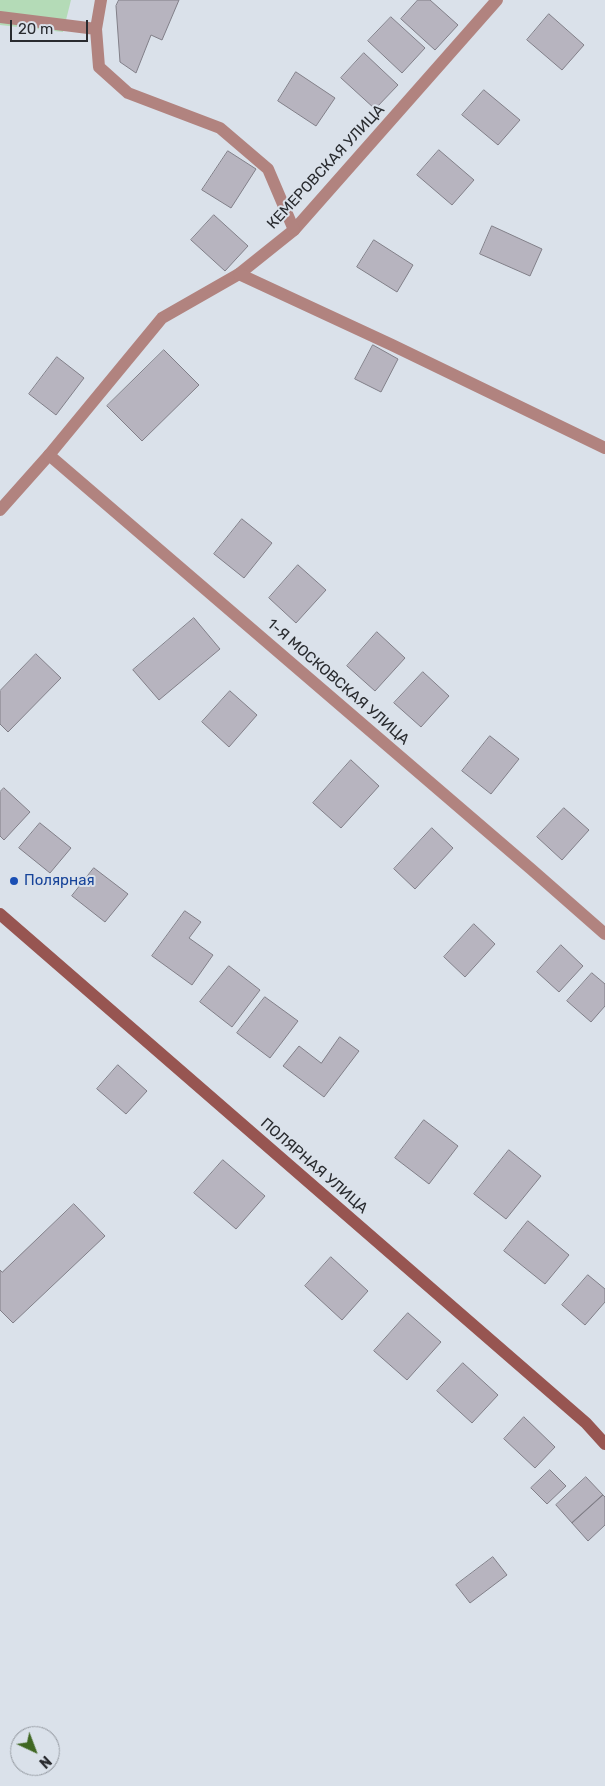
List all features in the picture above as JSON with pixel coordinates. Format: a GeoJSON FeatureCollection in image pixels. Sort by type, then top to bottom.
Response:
{"type":"FeatureCollection","features":[{"type":"Feature","properties":{"kind":"main road","name":"ПОЛЯРНАЯ УЛИЦА"},"geometry":{"type":"LineString","coordinates":[[0,914],[586,1423],[605,1444]]}},
{"type":"Feature","properties":{"kind":"street"},"geometry":{"type":"LineString","coordinates":[[101,0],[96,29],[99,67],[128,93],[220,128],[268,168],[294,230]]}},
{"type":"Feature","properties":{"kind":"street","name":"КЕМЕРОВСКАЯ УЛИЦА"},"geometry":{"type":"LineString","coordinates":[[0,510],[49,455],[162,318],[239,274],[294,230],[497,0]]}},
{"type":"Feature","properties":{"kind":"street"},"geometry":{"type":"LineString","coordinates":[[0,17],[96,29]]}},
{"type":"Feature","properties":{"kind":"street"},"geometry":{"type":"LineString","coordinates":[[239,274],[392,344],[605,448]]}},
{"type":"Feature","properties":{"kind":"street","name":"1-Я МОСКОВСКАЯ УЛИЦА"},"geometry":{"type":"LineString","coordinates":[[49,455],[532,869],[605,934]]}},
{"type":"Feature","properties":{"kind":"green space"},"geometry":{"type":"Polygon","coordinates":[[[0,0],[71,0],[63,32],[0,25],[0,0]]]}},
{"type":"Feature","properties":{"kind":"building"},"geometry":{"type":"Polygon","coordinates":[[[119,0],[179,0],[162,40],[151,35],[136,73],[120,62],[116,6],[119,0]]]}},
{"type":"Feature","properties":{"kind":"building"},"geometry":{"type":"Polygon","coordinates":[[[418,0],[430,0],[458,25],[435,50],[401,19],[418,0]]]}},
{"type":"Feature","properties":{"kind":"building"},"geometry":{"type":"Polygon","coordinates":[[[549,14],[584,45],[562,70],[527,40],[549,14]]]}},
{"type":"Feature","properties":{"kind":"building"},"geometry":{"type":"Polygon","coordinates":[[[391,17],[425,48],[402,73],[368,41],[391,17]]]}},
{"type":"Feature","properties":{"kind":"building"},"geometry":{"type":"Polygon","coordinates":[[[364,53],[398,85],[375,109],[341,78],[364,53]]]}},
{"type":"Feature","properties":{"kind":"building"},"geometry":{"type":"Polygon","coordinates":[[[296,72],[335,98],[316,126],[278,101],[296,72]]]}},
{"type":"Feature","properties":{"kind":"building"},"geometry":{"type":"Polygon","coordinates":[[[484,90],[520,120],[498,145],[462,115],[484,90]]]}},
{"type":"Feature","properties":{"kind":"building"},"geometry":{"type":"Polygon","coordinates":[[[439,150],[474,180],[452,205],[417,175],[439,150]]]}},
{"type":"Feature","properties":{"kind":"building"},"geometry":{"type":"Polygon","coordinates":[[[228,151],[256,169],[231,208],[202,190],[228,151]]]}},
{"type":"Feature","properties":{"kind":"building"},"geometry":{"type":"Polygon","coordinates":[[[214,215],[248,246],[225,271],[191,240],[214,215]]]}},
{"type":"Feature","properties":{"kind":"building"},"geometry":{"type":"Polygon","coordinates":[[[492,226],[542,249],[530,276],[480,254],[492,226]]]}},
{"type":"Feature","properties":{"kind":"building"},"geometry":{"type":"Polygon","coordinates":[[[374,240],[413,265],[397,292],[357,267],[374,240]]]}},
{"type":"Feature","properties":{"kind":"building"},"geometry":{"type":"Polygon","coordinates":[[[373,345],[398,359],[381,392],[355,379],[373,345]]]}},
{"type":"Feature","properties":{"kind":"building"},"geometry":{"type":"Polygon","coordinates":[[[164,350],[199,385],[142,441],[107,406],[164,350]]]}},
{"type":"Feature","properties":{"kind":"building"},"geometry":{"type":"Polygon","coordinates":[[[57,357],[84,378],[56,415],[29,394],[57,357]]]}},
{"type":"Feature","properties":{"kind":"building"},"geometry":{"type":"Polygon","coordinates":[[[242,519],[272,543],[244,578],[214,554],[242,519]]]}},
{"type":"Feature","properties":{"kind":"building"},"geometry":{"type":"Polygon","coordinates":[[[298,565],[326,590],[296,623],[269,598],[298,565]]]}},
{"type":"Feature","properties":{"kind":"building"},"geometry":{"type":"Polygon","coordinates":[[[194,618],[220,649],[159,700],[133,670],[194,618]]]}},
{"type":"Feature","properties":{"kind":"building"},"geometry":{"type":"Polygon","coordinates":[[[377,632],[405,658],[375,691],[347,666],[377,632]]]}},
{"type":"Feature","properties":{"kind":"building"},"geometry":{"type":"Polygon","coordinates":[[[36,654],[61,678],[8,732],[0,724],[0,691],[36,654]]]}},
{"type":"Feature","properties":{"kind":"building"},"geometry":{"type":"Polygon","coordinates":[[[423,672],[449,696],[421,727],[394,703],[423,672]]]}},
{"type":"Feature","properties":{"kind":"building"},"geometry":{"type":"Polygon","coordinates":[[[230,691],[257,715],[229,747],[202,722],[230,691]]]}},
{"type":"Feature","properties":{"kind":"building"},"geometry":{"type":"Polygon","coordinates":[[[490,736],[519,759],[491,794],[462,771],[490,736]]]}},
{"type":"Feature","properties":{"kind":"building"},"geometry":{"type":"Polygon","coordinates":[[[351,760],[379,786],[341,828],[313,803],[351,760]]]}},
{"type":"Feature","properties":{"kind":"building"},"geometry":{"type":"Polygon","coordinates":[[[4,788],[30,812],[4,840],[0,836],[0,792],[4,788]]]}},
{"type":"Feature","properties":{"kind":"building"},"geometry":{"type":"Polygon","coordinates":[[[564,808],[589,830],[562,860],[537,837],[564,808]]]}},
{"type":"Feature","properties":{"kind":"building"},"geometry":{"type":"Polygon","coordinates":[[[40,823],[71,848],[50,873],[19,848],[40,823]]]}},
{"type":"Feature","properties":{"kind":"building"},"geometry":{"type":"Polygon","coordinates":[[[432,828],[453,848],[415,889],[394,869],[432,828]]]}},
{"type":"Feature","properties":{"kind":"building"},"geometry":{"type":"Polygon","coordinates":[[[94,868],[128,894],[105,922],[72,896],[94,868]]]}},
{"type":"Feature","properties":{"kind":"building"},"geometry":{"type":"Polygon","coordinates":[[[185,911],[201,922],[189,938],[213,955],[192,985],[152,956],[185,911]]]}},
{"type":"Feature","properties":{"kind":"building"},"geometry":{"type":"Polygon","coordinates":[[[474,924],[495,944],[465,977],[444,957],[474,924]]]}},
{"type":"Feature","properties":{"kind":"building"},"geometry":{"type":"Polygon","coordinates":[[[561,945],[583,966],[559,992],[537,972],[561,945]]]}},
{"type":"Feature","properties":{"kind":"building"},"geometry":{"type":"Polygon","coordinates":[[[229,966],[260,990],[232,1027],[200,1002],[229,966]]]}},
{"type":"Feature","properties":{"kind":"building"},"geometry":{"type":"Polygon","coordinates":[[[592,973],[605,984],[605,1006],[591,1022],[567,1001],[592,973]]]}},
{"type":"Feature","properties":{"kind":"building"},"geometry":{"type":"Polygon","coordinates":[[[265,997],[298,1021],[270,1058],[237,1033],[265,997]]]}},
{"type":"Feature","properties":{"kind":"building"},"geometry":{"type":"Polygon","coordinates":[[[340,1037],[359,1051],[324,1097],[283,1066],[299,1046],[321,1063],[340,1037]]]}},
{"type":"Feature","properties":{"kind":"building"},"geometry":{"type":"Polygon","coordinates":[[[118,1065],[147,1091],[126,1114],[97,1089],[118,1065]]]}},
{"type":"Feature","properties":{"kind":"building"},"geometry":{"type":"Polygon","coordinates":[[[424,1120],[458,1146],[429,1184],[395,1158],[424,1120]]]}},
{"type":"Feature","properties":{"kind":"building"},"geometry":{"type":"Polygon","coordinates":[[[509,1150],[541,1176],[506,1219],[474,1194],[509,1150]]]}},
{"type":"Feature","properties":{"kind":"building"},"geometry":{"type":"Polygon","coordinates":[[[223,1160],[265,1196],[236,1229],[194,1193],[223,1160]]]}},
{"type":"Feature","properties":{"kind":"building"},"geometry":{"type":"Polygon","coordinates":[[[74,1204],[105,1236],[13,1323],[0,1310],[0,1270],[2,1272],[74,1204]]]}},
{"type":"Feature","properties":{"kind":"building"},"geometry":{"type":"Polygon","coordinates":[[[528,1221],[569,1255],[545,1284],[504,1251],[528,1221]]]}},
{"type":"Feature","properties":{"kind":"building"},"geometry":{"type":"Polygon","coordinates":[[[331,1257],[368,1291],[342,1320],[305,1286],[331,1257]]]}},
{"type":"Feature","properties":{"kind":"building"},"geometry":{"type":"Polygon","coordinates":[[[588,1275],[605,1289],[605,1302],[585,1325],[562,1305],[588,1275]]]}},
{"type":"Feature","properties":{"kind":"building"},"geometry":{"type":"Polygon","coordinates":[[[408,1313],[441,1342],[407,1380],[374,1351],[408,1313]]]}},
{"type":"Feature","properties":{"kind":"building"},"geometry":{"type":"Polygon","coordinates":[[[463,1363],[498,1395],[472,1423],[437,1391],[463,1363]]]}},
{"type":"Feature","properties":{"kind":"building"},"geometry":{"type":"Polygon","coordinates":[[[524,1417],[555,1447],[535,1468],[504,1439],[524,1417]]]}},
{"type":"Feature","properties":{"kind":"building"},"geometry":{"type":"Polygon","coordinates":[[[550,1470],[566,1486],[547,1504],[531,1488],[550,1470]]]}},
{"type":"Feature","properties":{"kind":"building"},"geometry":{"type":"Polygon","coordinates":[[[586,1477],[603,1495],[572,1523],[556,1505],[586,1477]]]}},
{"type":"Feature","properties":{"kind":"building"},"geometry":{"type":"Polygon","coordinates":[[[603,1495],[605,1497],[605,1525],[588,1541],[572,1523],[603,1495]]]}},
{"type":"Feature","properties":{"kind":"building"},"geometry":{"type":"Polygon","coordinates":[[[493,1557],[507,1575],[470,1603],[456,1585],[493,1557]]]}},
{"type":"Feature","properties":{"kind":"place","name":"Полярная"},"geometry":{"type":"Point","coordinates":[14,881]}}]}
